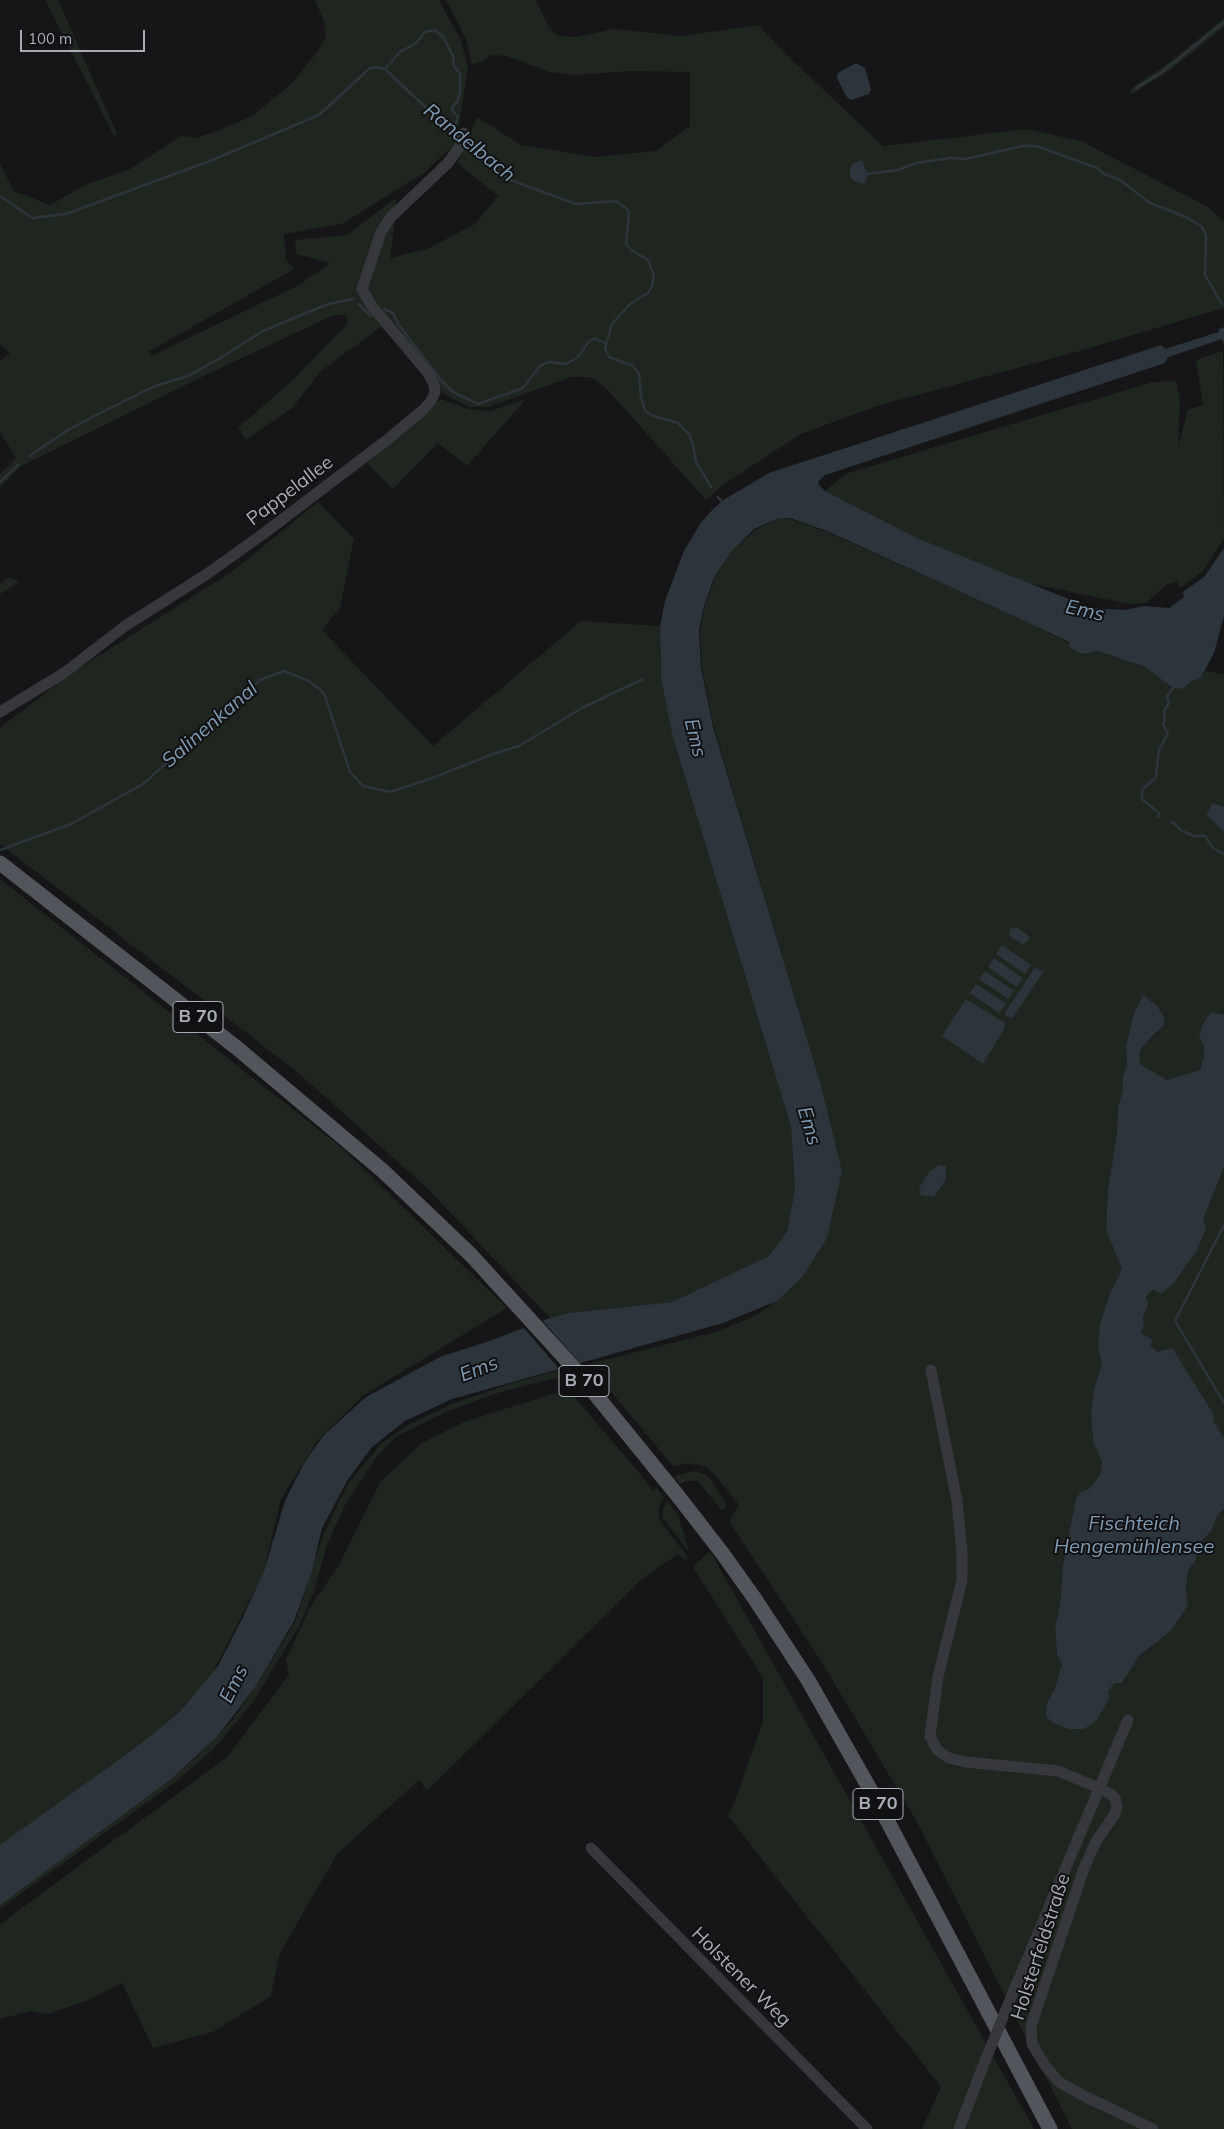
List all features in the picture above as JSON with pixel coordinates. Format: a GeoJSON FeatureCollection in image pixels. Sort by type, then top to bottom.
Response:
{"type":"FeatureCollection","features":[{"type":"Feature","properties":{"kind":"main road","name":"B 70"},"geometry":{"type":"LineString","coordinates":[[0,864],[237,1048],[390,1177],[485,1271],[574,1368],[678,1496],[755,1599],[808,1680],[879,1805],[1050,2129]]}},
{"type":"Feature","properties":{"kind":"street","name":"Pappelallee"},"geometry":{"type":"LineString","coordinates":[[0,712],[64,673],[125,626],[207,574],[263,534],[387,440],[431,401],[435,392],[434,384],[428,373],[371,305],[362,288],[381,232],[391,217],[448,163],[460,146],[464,133]]}},
{"type":"Feature","properties":{"kind":"street"},"geometry":{"type":"LineString","coordinates":[[931,1370],[957,1501],[962,1553],[962,1580],[938,1677],[930,1736],[937,1750],[949,1758],[966,1762],[1058,1771],[1099,1788]]}},
{"type":"Feature","properties":{"kind":"street"},"geometry":{"type":"LineString","coordinates":[[959,2129],[1012,1995],[1128,1720]]}},
{"type":"Feature","properties":{"kind":"street","name":"Holsterfeldstraße"},"geometry":{"type":"LineString","coordinates":[[1099,1788],[1112,1794],[1117,1806],[1115,1814],[1097,1840],[1084,1868],[1031,2026],[1032,2044],[1046,2067],[1059,2082],[1153,2129]]}},
{"type":"Feature","properties":{"kind":"street","name":"Holstener Weg"},"geometry":{"type":"LineString","coordinates":[[592,1848],[868,2129]]}},
{"type":"Feature","properties":{"kind":"shaded area"},"geometry":{"type":"Polygon","coordinates":[[[45,0],[58,0],[117,134],[114,136],[45,0]]]}},
{"type":"Feature","properties":{"kind":"shaded area"},"geometry":{"type":"Polygon","coordinates":[[[315,0],[439,0],[461,41],[468,68],[456,143],[425,172],[342,224],[284,234],[286,260],[294,269],[148,352],[151,356],[299,285],[330,263],[296,254],[295,240],[347,235],[396,198],[390,258],[427,249],[475,224],[498,196],[457,163],[477,117],[521,145],[595,157],[656,151],[690,126],[690,72],[630,71],[575,75],[549,72],[507,56],[490,55],[484,61],[472,64],[466,39],[446,0],[536,0],[549,28],[560,36],[576,37],[614,29],[681,36],[758,25],[883,146],[1027,129],[1081,141],[1208,207],[1224,221],[1224,308],[1076,352],[877,406],[801,434],[721,486],[706,500],[606,388],[590,377],[571,377],[488,407],[469,407],[444,394],[386,315],[382,326],[321,371],[292,408],[246,440],[238,428],[294,379],[347,324],[347,315],[334,315],[212,372],[21,466],[0,487],[0,474],[16,458],[0,432],[0,361],[10,353],[0,344],[0,164],[14,191],[50,205],[87,184],[130,169],[181,136],[195,138],[218,131],[252,116],[289,86],[318,51],[326,36],[324,21],[315,0]]]}},
{"type":"Feature","properties":{"kind":"shaded area"},"geometry":{"type":"Polygon","coordinates":[[[1224,18],[1224,27],[1169,71],[1132,94],[1130,91],[1133,87],[1170,62],[1224,18]]]}},
{"type":"Feature","properties":{"kind":"shaded area"},"geometry":{"type":"Polygon","coordinates":[[[1223,351],[1224,539],[1203,571],[1181,588],[1177,582],[1167,584],[1146,603],[1129,604],[1022,582],[917,538],[825,491],[845,474],[1153,382],[1176,381],[1180,400],[1178,447],[1188,410],[1203,405],[1196,360],[1223,351]]]}},
{"type":"Feature","properties":{"kind":"shaded area"},"geometry":{"type":"Polygon","coordinates":[[[441,399],[468,409],[490,411],[526,399],[467,466],[438,443],[393,489],[367,463],[441,399]]]}},
{"type":"Feature","properties":{"kind":"shaded area"},"geometry":{"type":"Polygon","coordinates":[[[318,502],[354,539],[340,608],[322,630],[433,746],[581,621],[660,626],[661,678],[672,734],[791,1127],[795,1188],[787,1231],[769,1256],[672,1302],[569,1313],[550,1318],[428,1189],[295,1070],[0,844],[0,728],[73,672],[230,573],[318,502]]]}},
{"type":"Feature","properties":{"kind":"shaded area"},"geometry":{"type":"Polygon","coordinates":[[[777,519],[790,519],[827,532],[1020,619],[1069,643],[1083,654],[1098,651],[1145,667],[1173,688],[1182,689],[1192,681],[1200,679],[1205,671],[1224,674],[1224,807],[1213,803],[1206,814],[1224,832],[1224,1014],[1222,1013],[1199,1037],[1204,1046],[1204,1056],[1200,1070],[1167,1080],[1140,1065],[1139,1056],[1141,1049],[1164,1025],[1143,995],[1134,1013],[1126,1046],[1127,1065],[1123,1076],[1123,1090],[1118,1107],[1117,1131],[1108,1190],[1106,1229],[1122,1269],[1110,1293],[1098,1347],[1102,1364],[1094,1389],[1091,1413],[1093,1442],[1102,1462],[1100,1476],[1089,1489],[1082,1491],[1076,1498],[1063,1564],[1060,1604],[1055,1628],[1057,1655],[1062,1663],[1055,1689],[1047,1703],[1108,1692],[1114,1683],[1122,1683],[1140,1655],[1170,1632],[1188,1604],[1186,1591],[1188,1571],[1196,1560],[1200,1543],[1211,1531],[1218,1515],[1224,1508],[1224,2129],[1072,2129],[916,1820],[819,1658],[729,1521],[739,1505],[714,1474],[704,1466],[688,1463],[673,1466],[588,1364],[720,1331],[754,1316],[777,1301],[842,1171],[821,1085],[713,724],[702,668],[700,630],[705,606],[715,578],[731,552],[755,530],[777,519]],[[997,954],[1025,974],[1031,965],[997,954]],[[1035,967],[1004,1014],[1012,1019],[1035,967]]]}},
{"type":"Feature","properties":{"kind":"shaded area"},"geometry":{"type":"Polygon","coordinates":[[[10,577],[19,582],[0,594],[0,584],[10,577]]]}},
{"type":"Feature","properties":{"kind":"shaded area"},"geometry":{"type":"Polygon","coordinates":[[[0,879],[342,1148],[507,1308],[364,1395],[318,1440],[281,1499],[263,1574],[204,1690],[90,1798],[0,1859],[0,879]]]}},
{"type":"Feature","properties":{"kind":"shaded area"},"geometry":{"type":"Polygon","coordinates":[[[1224,1167],[1224,1438],[1214,1422],[1213,1413],[1173,1350],[1167,1349],[1158,1352],[1150,1346],[1153,1340],[1141,1333],[1144,1324],[1146,1297],[1150,1292],[1174,1283],[1196,1252],[1203,1220],[1224,1167]]]}},
{"type":"Feature","properties":{"kind":"shaded area"},"geometry":{"type":"Polygon","coordinates":[[[559,1370],[567,1379],[555,1378],[494,1394],[446,1412],[397,1436],[375,1459],[344,1507],[327,1545],[314,1591],[298,1628],[253,1702],[213,1750],[175,1782],[0,1909],[0,1903],[178,1773],[198,1756],[233,1719],[256,1686],[296,1620],[321,1541],[340,1499],[350,1481],[381,1444],[406,1426],[452,1404],[509,1384],[559,1370]]]}},
{"type":"Feature","properties":{"kind":"shaded area"},"geometry":{"type":"Polygon","coordinates":[[[571,1393],[653,1491],[656,1487],[664,1498],[659,1507],[659,1519],[688,1557],[684,1560],[678,1554],[642,1579],[427,1791],[419,1780],[337,1854],[279,1955],[271,1996],[213,2032],[153,2048],[122,1983],[86,2001],[48,2014],[30,2011],[0,2019],[0,1924],[226,1758],[289,1675],[286,1660],[309,1609],[339,1565],[380,1482],[422,1443],[464,1422],[552,1394],[571,1393]]]}},
{"type":"Feature","properties":{"kind":"shaded area"},"geometry":{"type":"Polygon","coordinates":[[[694,1471],[705,1474],[711,1480],[726,1504],[725,1508],[721,1510],[698,1481],[686,1481],[680,1484],[674,1476],[694,1471]]]}},
{"type":"Feature","properties":{"kind":"shaded area"},"geometry":{"type":"Polygon","coordinates":[[[667,1501],[678,1514],[689,1552],[662,1517],[667,1501]]]}},
{"type":"Feature","properties":{"kind":"shaded area"},"geometry":{"type":"Polygon","coordinates":[[[710,1551],[1034,2129],[922,2129],[941,2087],[728,1816],[763,1721],[763,1678],[693,1567],[710,1551]]]}},
{"type":"Feature","properties":{"kind":"water"},"geometry":{"type":"Polygon","coordinates":[[[856,63],[865,68],[871,89],[869,94],[851,100],[846,96],[837,78],[838,73],[856,63]]]}},
{"type":"Feature","properties":{"kind":"water"},"geometry":{"type":"Polygon","coordinates":[[[862,160],[868,176],[864,184],[850,177],[850,169],[853,163],[862,160]]]}},
{"type":"Feature","properties":{"kind":"water","name":"Ems"},"geometry":{"type":"Polygon","coordinates":[[[1224,327],[1224,344],[1222,339],[1168,357],[1165,363],[825,475],[818,482],[825,491],[917,538],[1091,608],[1125,610],[1144,606],[1169,608],[1184,597],[1183,592],[1204,577],[1224,548],[1224,616],[1214,653],[1200,679],[1192,681],[1182,689],[1173,688],[1145,667],[1098,651],[1083,654],[1070,648],[1069,642],[1020,619],[827,531],[790,518],[777,519],[754,529],[731,552],[714,578],[704,606],[699,630],[701,668],[713,727],[821,1085],[842,1171],[827,1238],[802,1277],[777,1301],[723,1323],[452,1399],[405,1421],[372,1447],[347,1481],[322,1528],[312,1571],[294,1621],[256,1686],[216,1738],[170,1780],[0,1905],[0,1845],[138,1746],[180,1712],[218,1666],[264,1571],[285,1501],[304,1463],[323,1436],[366,1397],[442,1356],[487,1342],[550,1318],[569,1313],[672,1302],[769,1256],[787,1231],[795,1188],[791,1127],[672,734],[661,678],[660,626],[665,601],[684,551],[700,524],[725,499],[769,473],[1161,345],[1165,349],[1219,332],[1219,329],[1224,327]]]}},
{"type":"Feature","properties":{"kind":"water"},"geometry":{"type":"Polygon","coordinates":[[[1213,803],[1224,807],[1224,832],[1206,814],[1213,803]]]}},
{"type":"Feature","properties":{"kind":"water"},"geometry":{"type":"Polygon","coordinates":[[[1016,927],[1029,936],[1029,939],[1023,945],[1009,935],[1010,929],[1016,927]]]}},
{"type":"Feature","properties":{"kind":"water"},"geometry":{"type":"Polygon","coordinates":[[[1002,945],[1031,965],[1025,974],[996,954],[1002,945]]]}},
{"type":"Feature","properties":{"kind":"water"},"geometry":{"type":"Polygon","coordinates":[[[994,958],[1023,978],[1017,987],[988,967],[994,958]]]}},
{"type":"Feature","properties":{"kind":"water"},"geometry":{"type":"Polygon","coordinates":[[[1035,967],[1043,972],[1012,1019],[1004,1014],[1035,967]]]}},
{"type":"Feature","properties":{"kind":"water"},"geometry":{"type":"Polygon","coordinates":[[[985,971],[1014,991],[1008,999],[979,979],[985,971]]]}},
{"type":"Feature","properties":{"kind":"water"},"geometry":{"type":"Polygon","coordinates":[[[976,984],[1006,1004],[999,1013],[970,993],[976,984]]]}},
{"type":"Feature","properties":{"kind":"water","name":"Fischteich Hengemühlensee"},"geometry":{"type":"Polygon","coordinates":[[[1143,995],[1157,1006],[1164,1017],[1164,1025],[1141,1049],[1139,1056],[1140,1064],[1167,1080],[1200,1070],[1204,1056],[1204,1046],[1199,1037],[1202,1026],[1210,1013],[1224,1014],[1224,1167],[1203,1220],[1206,1228],[1196,1252],[1174,1283],[1161,1294],[1154,1290],[1146,1297],[1148,1304],[1143,1317],[1144,1324],[1141,1333],[1153,1340],[1150,1346],[1158,1352],[1173,1349],[1213,1413],[1214,1422],[1224,1438],[1224,1508],[1218,1515],[1211,1531],[1200,1543],[1196,1560],[1188,1571],[1186,1591],[1188,1605],[1170,1632],[1140,1655],[1122,1683],[1114,1683],[1108,1692],[1109,1698],[1097,1720],[1084,1729],[1070,1729],[1053,1723],[1046,1716],[1047,1703],[1055,1689],[1062,1663],[1057,1655],[1055,1628],[1060,1604],[1063,1564],[1076,1498],[1082,1491],[1089,1489],[1100,1475],[1102,1462],[1093,1442],[1091,1413],[1094,1389],[1102,1364],[1098,1347],[1100,1325],[1110,1293],[1122,1269],[1106,1230],[1108,1190],[1117,1131],[1118,1107],[1123,1090],[1123,1076],[1127,1065],[1126,1046],[1134,1013],[1143,995]]]}},
{"type":"Feature","properties":{"kind":"water"},"geometry":{"type":"Polygon","coordinates":[[[966,999],[1005,1023],[1004,1029],[983,1064],[942,1036],[966,999]]]}},
{"type":"Feature","properties":{"kind":"water"},"geometry":{"type":"Polygon","coordinates":[[[939,1165],[946,1166],[946,1179],[934,1197],[921,1195],[919,1188],[929,1172],[939,1165]]]}},
{"type":"Feature","properties":{"kind":"pier"},"geometry":{"type":"Polygon","coordinates":[[[541,1319],[582,1365],[561,1371],[522,1326],[541,1319]]]}},
{"type":"Feature","properties":{"kind":"waterway"},"geometry":{"type":"LineString","coordinates":[[1136,88],[1162,72],[1224,22]]}},
{"type":"Feature","properties":{"kind":"waterway"},"geometry":{"type":"LineString","coordinates":[[385,69],[400,52],[416,43],[425,32],[435,30],[444,38],[453,56],[454,66],[460,74],[460,93],[452,110],[458,117],[453,134]]}},
{"type":"Feature","properties":{"kind":"waterway","name":"Randelbach"},"geometry":{"type":"LineString","coordinates":[[0,196],[32,218],[66,214],[210,161],[319,115],[370,68],[377,67],[385,69],[459,139]]}},
{"type":"Feature","properties":{"kind":"waterway","name":"Randelbach"},"geometry":{"type":"LineString","coordinates":[[465,144],[508,179],[576,204],[616,201],[627,209],[629,214],[626,244],[631,250],[648,260],[654,276],[648,293],[630,304],[612,324],[605,348],[609,357],[633,366],[639,373],[641,397],[645,411],[653,416],[678,423],[689,434],[696,462],[711,487]]}},
{"type":"Feature","properties":{"kind":"waterway"},"geometry":{"type":"LineString","coordinates":[[867,174],[898,170],[916,163],[951,158],[965,159],[1023,146],[1036,146],[1097,168],[1104,174],[1120,180],[1150,203],[1186,217],[1202,227],[1206,236],[1205,275],[1222,304]]}},
{"type":"Feature","properties":{"kind":"waterway"},"geometry":{"type":"LineString","coordinates":[[29,456],[68,430],[155,386],[188,376],[263,331],[328,304],[353,299]]}},
{"type":"Feature","properties":{"kind":"waterway"},"geometry":{"type":"LineString","coordinates":[[358,304],[371,316]]}},
{"type":"Feature","properties":{"kind":"waterway"},"geometry":{"type":"LineString","coordinates":[[384,309],[393,313],[398,324],[441,380],[453,392],[478,404],[523,388],[541,365],[549,362],[566,364],[578,357],[589,341],[595,338],[605,343]]}},
{"type":"Feature","properties":{"kind":"waterway"},"geometry":{"type":"LineString","coordinates":[[0,482],[19,464]]}},
{"type":"Feature","properties":{"kind":"waterway","name":"Randelbach"},"geometry":{"type":"LineString","coordinates":[[718,497],[723,503]]}},
{"type":"Feature","properties":{"kind":"waterway","name":"Salinenkanal"},"geometry":{"type":"LineString","coordinates":[[0,850],[71,824],[143,784],[260,680],[284,671],[309,681],[324,693],[350,772],[363,786],[390,792],[519,746],[582,708],[643,679]]}},
{"type":"Feature","properties":{"kind":"waterway"},"geometry":{"type":"LineString","coordinates":[[1158,817],[1159,813],[1142,799],[1142,790],[1156,777],[1159,750],[1168,733],[1163,725],[1164,711],[1169,703],[1167,696],[1173,688]]}},
{"type":"Feature","properties":{"kind":"waterway"},"geometry":{"type":"LineString","coordinates":[[1172,822],[1182,831],[1194,836],[1205,836],[1214,849],[1224,854]]}},
{"type":"Feature","properties":{"kind":"waterway"},"geometry":{"type":"LineString","coordinates":[[1224,1225],[1175,1321],[1224,1403]]}}]}
